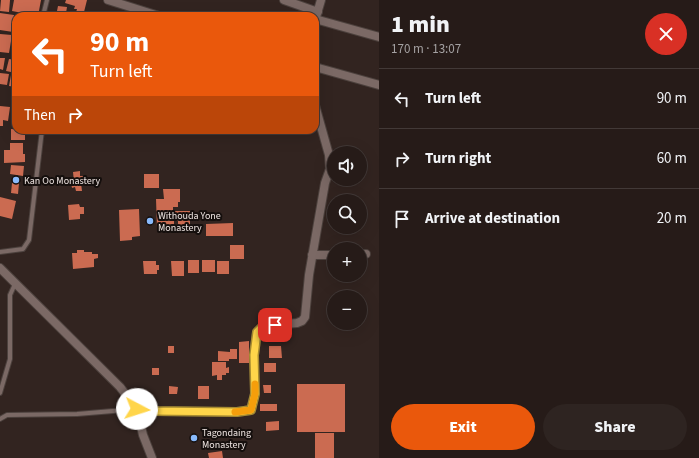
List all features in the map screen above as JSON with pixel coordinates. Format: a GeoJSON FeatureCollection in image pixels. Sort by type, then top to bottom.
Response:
{"type":"FeatureCollection","features":[{"type":"Feature","properties":{"kind":"street"},"geometry":{"type":"LineString","coordinates":[[108,0],[146,12]]}},
{"type":"Feature","properties":{"kind":"street"},"geometry":{"type":"LineString","coordinates":[[284,0],[307,12]]}},
{"type":"Feature","properties":{"kind":"street"},"geometry":{"type":"LineString","coordinates":[[318,12],[322,0]]}},
{"type":"Feature","properties":{"kind":"street"},"geometry":{"type":"LineString","coordinates":[[319,18],[379,36]]}},
{"type":"Feature","properties":{"kind":"street"},"geometry":{"type":"LineString","coordinates":[[319,68],[379,85]]}},
{"type":"Feature","properties":{"kind":"street"},"geometry":{"type":"LineString","coordinates":[[137,409],[153,411],[237,412],[251,410],[255,394],[255,348],[257,332],[263,326],[297,323],[302,321],[305,317],[312,255],[325,183],[330,169],[329,155],[319,119]]}},
{"type":"Feature","properties":{"kind":"street"},"geometry":{"type":"LineString","coordinates":[[312,255],[327,255]]}},
{"type":"Feature","properties":{"kind":"street"},"geometry":{"type":"LineString","coordinates":[[0,268],[120,387],[137,409],[152,458]]}},
{"type":"Feature","properties":{"kind":"lane"},"geometry":{"type":"LineString","coordinates":[[44,12],[47,0]]}},
{"type":"Feature","properties":{"kind":"lane"},"geometry":{"type":"LineString","coordinates":[[0,252],[23,249],[29,240],[42,134]]}},
{"type":"Feature","properties":{"kind":"lane"},"geometry":{"type":"LineString","coordinates":[[0,393],[10,359],[10,295],[15,284]]}},
{"type":"Feature","properties":{"kind":"lane"},"geometry":{"type":"LineString","coordinates":[[0,419],[7,415],[77,414],[137,409]]}},
{"type":"Feature","properties":{"kind":"building"},"geometry":{"type":"Polygon","coordinates":[[[1,0],[10,0],[9,12],[0,11],[1,0]]]}},
{"type":"Feature","properties":{"kind":"building"},"geometry":{"type":"Polygon","coordinates":[[[14,0],[41,0],[39,12],[12,11],[14,0]]]}},
{"type":"Feature","properties":{"kind":"building"},"geometry":{"type":"Polygon","coordinates":[[[66,0],[87,0],[84,12],[76,12],[77,9],[74,9],[75,6],[65,3],[66,0]]]}},
{"type":"Feature","properties":{"kind":"building"},"geometry":{"type":"Polygon","coordinates":[[[58,6],[67,7],[66,12],[55,12],[57,11],[58,6]]]}},
{"type":"Feature","properties":{"kind":"building"},"geometry":{"type":"Polygon","coordinates":[[[0,13],[12,15],[12,32],[0,30],[0,13]]]}},
{"type":"Feature","properties":{"kind":"building"},"geometry":{"type":"Polygon","coordinates":[[[0,34],[12,35],[9,53],[0,52],[0,34]]]}},
{"type":"Feature","properties":{"kind":"building"},"geometry":{"type":"Polygon","coordinates":[[[0,58],[5,58],[3,70],[0,69],[0,58]]]}},
{"type":"Feature","properties":{"kind":"building"},"geometry":{"type":"Polygon","coordinates":[[[9,59],[12,59],[12,72],[6,71],[9,59]]]}},
{"type":"Feature","properties":{"kind":"building"},"geometry":{"type":"Polygon","coordinates":[[[0,73],[9,74],[7,85],[0,84],[0,73]]]}},
{"type":"Feature","properties":{"kind":"building"},"geometry":{"type":"Polygon","coordinates":[[[11,75],[12,75],[12,86],[9,86],[11,75]]]}},
{"type":"Feature","properties":{"kind":"building"},"geometry":{"type":"Polygon","coordinates":[[[0,106],[10,107],[8,121],[3,120],[3,126],[0,126],[0,106]]]}},
{"type":"Feature","properties":{"kind":"building"},"geometry":{"type":"Polygon","coordinates":[[[11,129],[12,134],[25,134],[25,140],[11,140],[11,129]]]}},
{"type":"Feature","properties":{"kind":"building"},"geometry":{"type":"Polygon","coordinates":[[[10,143],[23,143],[25,162],[4,163],[4,150],[10,150],[10,143]]]}},
{"type":"Feature","properties":{"kind":"building"},"geometry":{"type":"Polygon","coordinates":[[[11,165],[24,166],[23,176],[10,174],[11,165]]]}},
{"type":"Feature","properties":{"kind":"building"},"geometry":{"type":"Polygon","coordinates":[[[80,171],[80,176],[84,176],[85,183],[81,183],[82,191],[76,191],[75,187],[72,188],[71,183],[74,182],[73,172],[80,171]]]}},
{"type":"Feature","properties":{"kind":"building"},"geometry":{"type":"Polygon","coordinates":[[[144,174],[159,174],[159,188],[144,188],[144,174]]]}},
{"type":"Feature","properties":{"kind":"building"},"geometry":{"type":"Polygon","coordinates":[[[12,183],[19,183],[18,194],[11,193],[12,183]]]}},
{"type":"Feature","properties":{"kind":"building"},"geometry":{"type":"Polygon","coordinates":[[[163,189],[180,189],[180,202],[178,202],[178,207],[173,207],[173,211],[190,211],[190,225],[178,225],[178,221],[174,221],[174,228],[157,228],[156,199],[164,199],[163,189]]]}},
{"type":"Feature","properties":{"kind":"building"},"geometry":{"type":"Polygon","coordinates":[[[0,197],[16,201],[12,219],[0,216],[0,197]]]}},
{"type":"Feature","properties":{"kind":"building"},"geometry":{"type":"Polygon","coordinates":[[[79,204],[80,207],[84,207],[84,214],[80,214],[80,219],[69,220],[68,205],[79,204]]]}},
{"type":"Feature","properties":{"kind":"building"},"geometry":{"type":"Polygon","coordinates":[[[139,209],[140,236],[132,237],[132,240],[120,241],[119,210],[139,209]]]}},
{"type":"Feature","properties":{"kind":"building"},"geometry":{"type":"Polygon","coordinates":[[[233,223],[233,236],[206,236],[206,224],[233,223]]]}},
{"type":"Feature","properties":{"kind":"building"},"geometry":{"type":"Polygon","coordinates":[[[230,245],[244,245],[244,259],[230,259],[230,245]]]}},
{"type":"Feature","properties":{"kind":"building"},"geometry":{"type":"Polygon","coordinates":[[[77,250],[84,250],[84,252],[98,254],[98,258],[94,259],[94,267],[73,269],[72,253],[77,253],[77,250]]]}},
{"type":"Feature","properties":{"kind":"building"},"geometry":{"type":"Polygon","coordinates":[[[188,260],[199,260],[199,273],[188,273],[188,260]]]}},
{"type":"Feature","properties":{"kind":"building"},"geometry":{"type":"Polygon","coordinates":[[[202,260],[215,260],[215,272],[202,272],[202,260]]]}},
{"type":"Feature","properties":{"kind":"building"},"geometry":{"type":"Polygon","coordinates":[[[143,261],[156,261],[156,265],[159,265],[157,274],[144,274],[143,261]]]}},
{"type":"Feature","properties":{"kind":"building"},"geometry":{"type":"Polygon","coordinates":[[[171,261],[184,261],[184,276],[172,276],[171,261]]]}},
{"type":"Feature","properties":{"kind":"building"},"geometry":{"type":"Polygon","coordinates":[[[217,261],[229,261],[229,274],[217,274],[217,261]]]}},
{"type":"Feature","properties":{"kind":"building"},"geometry":{"type":"Polygon","coordinates":[[[249,341],[249,363],[239,363],[239,342],[249,341]]]}},
{"type":"Feature","properties":{"kind":"building"},"geometry":{"type":"Polygon","coordinates":[[[168,346],[174,346],[174,353],[168,353],[168,346]]]}},
{"type":"Feature","properties":{"kind":"building"},"geometry":{"type":"Polygon","coordinates":[[[269,346],[281,346],[282,358],[269,358],[269,346]]]}},
{"type":"Feature","properties":{"kind":"building"},"geometry":{"type":"Polygon","coordinates":[[[230,349],[237,349],[237,359],[218,361],[218,351],[230,352],[230,349]]]}},
{"type":"Feature","properties":{"kind":"building"},"geometry":{"type":"Polygon","coordinates":[[[212,362],[226,362],[226,368],[229,367],[229,373],[222,375],[222,380],[217,380],[217,375],[212,376],[212,362]]]}},
{"type":"Feature","properties":{"kind":"building"},"geometry":{"type":"Polygon","coordinates":[[[264,363],[276,363],[276,372],[264,372],[264,363]]]}},
{"type":"Feature","properties":{"kind":"building"},"geometry":{"type":"Polygon","coordinates":[[[152,368],[159,368],[159,375],[152,375],[152,368]]]}},
{"type":"Feature","properties":{"kind":"building"},"geometry":{"type":"Polygon","coordinates":[[[297,384],[345,384],[345,432],[297,432],[297,384]]]}},
{"type":"Feature","properties":{"kind":"building"},"geometry":{"type":"Polygon","coordinates":[[[263,385],[271,385],[271,393],[264,393],[263,385]]]}},
{"type":"Feature","properties":{"kind":"building"},"geometry":{"type":"Polygon","coordinates":[[[169,386],[178,387],[177,394],[169,394],[169,386]]]}},
{"type":"Feature","properties":{"kind":"building"},"geometry":{"type":"Polygon","coordinates":[[[198,386],[209,386],[209,399],[198,399],[198,386]]]}},
{"type":"Feature","properties":{"kind":"building"},"geometry":{"type":"Polygon","coordinates":[[[260,404],[277,404],[277,411],[260,411],[260,404]]]}},
{"type":"Feature","properties":{"kind":"building"},"geometry":{"type":"Polygon","coordinates":[[[279,421],[279,430],[266,431],[266,422],[279,421]]]}},
{"type":"Feature","properties":{"kind":"building"},"geometry":{"type":"Polygon","coordinates":[[[315,433],[334,433],[334,458],[315,458],[315,433]]]}},
{"type":"Feature","properties":{"kind":"building"},"geometry":{"type":"Polygon","coordinates":[[[222,451],[223,458],[209,458],[208,453],[222,451]]]}},
{"type":"Feature","properties":{"kind":"slow traffic"},"geometry":{"type":"LineString","coordinates":[[235,412],[251,410],[255,394],[255,384]]}},
{"type":"Feature","properties":{"kind":"place","name":"Kan Oo Monastery"},"geometry":{"type":"Point","coordinates":[16,180]}},
{"type":"Feature","properties":{"kind":"place","name":"Withouda Yone Monastery"},"geometry":{"type":"Point","coordinates":[150,221]}},
{"type":"Feature","properties":{"kind":"place","name":"Tagondaing Monastery"},"geometry":{"type":"Point","coordinates":[194,438]}},
{"type":"Feature","properties":{"kind":"route"},"geometry":{"type":"LineString","coordinates":[[137,409],[153,411],[169,410],[224,412],[251,410],[255,394],[254,355],[257,332],[263,326],[275,325]]}}]}
